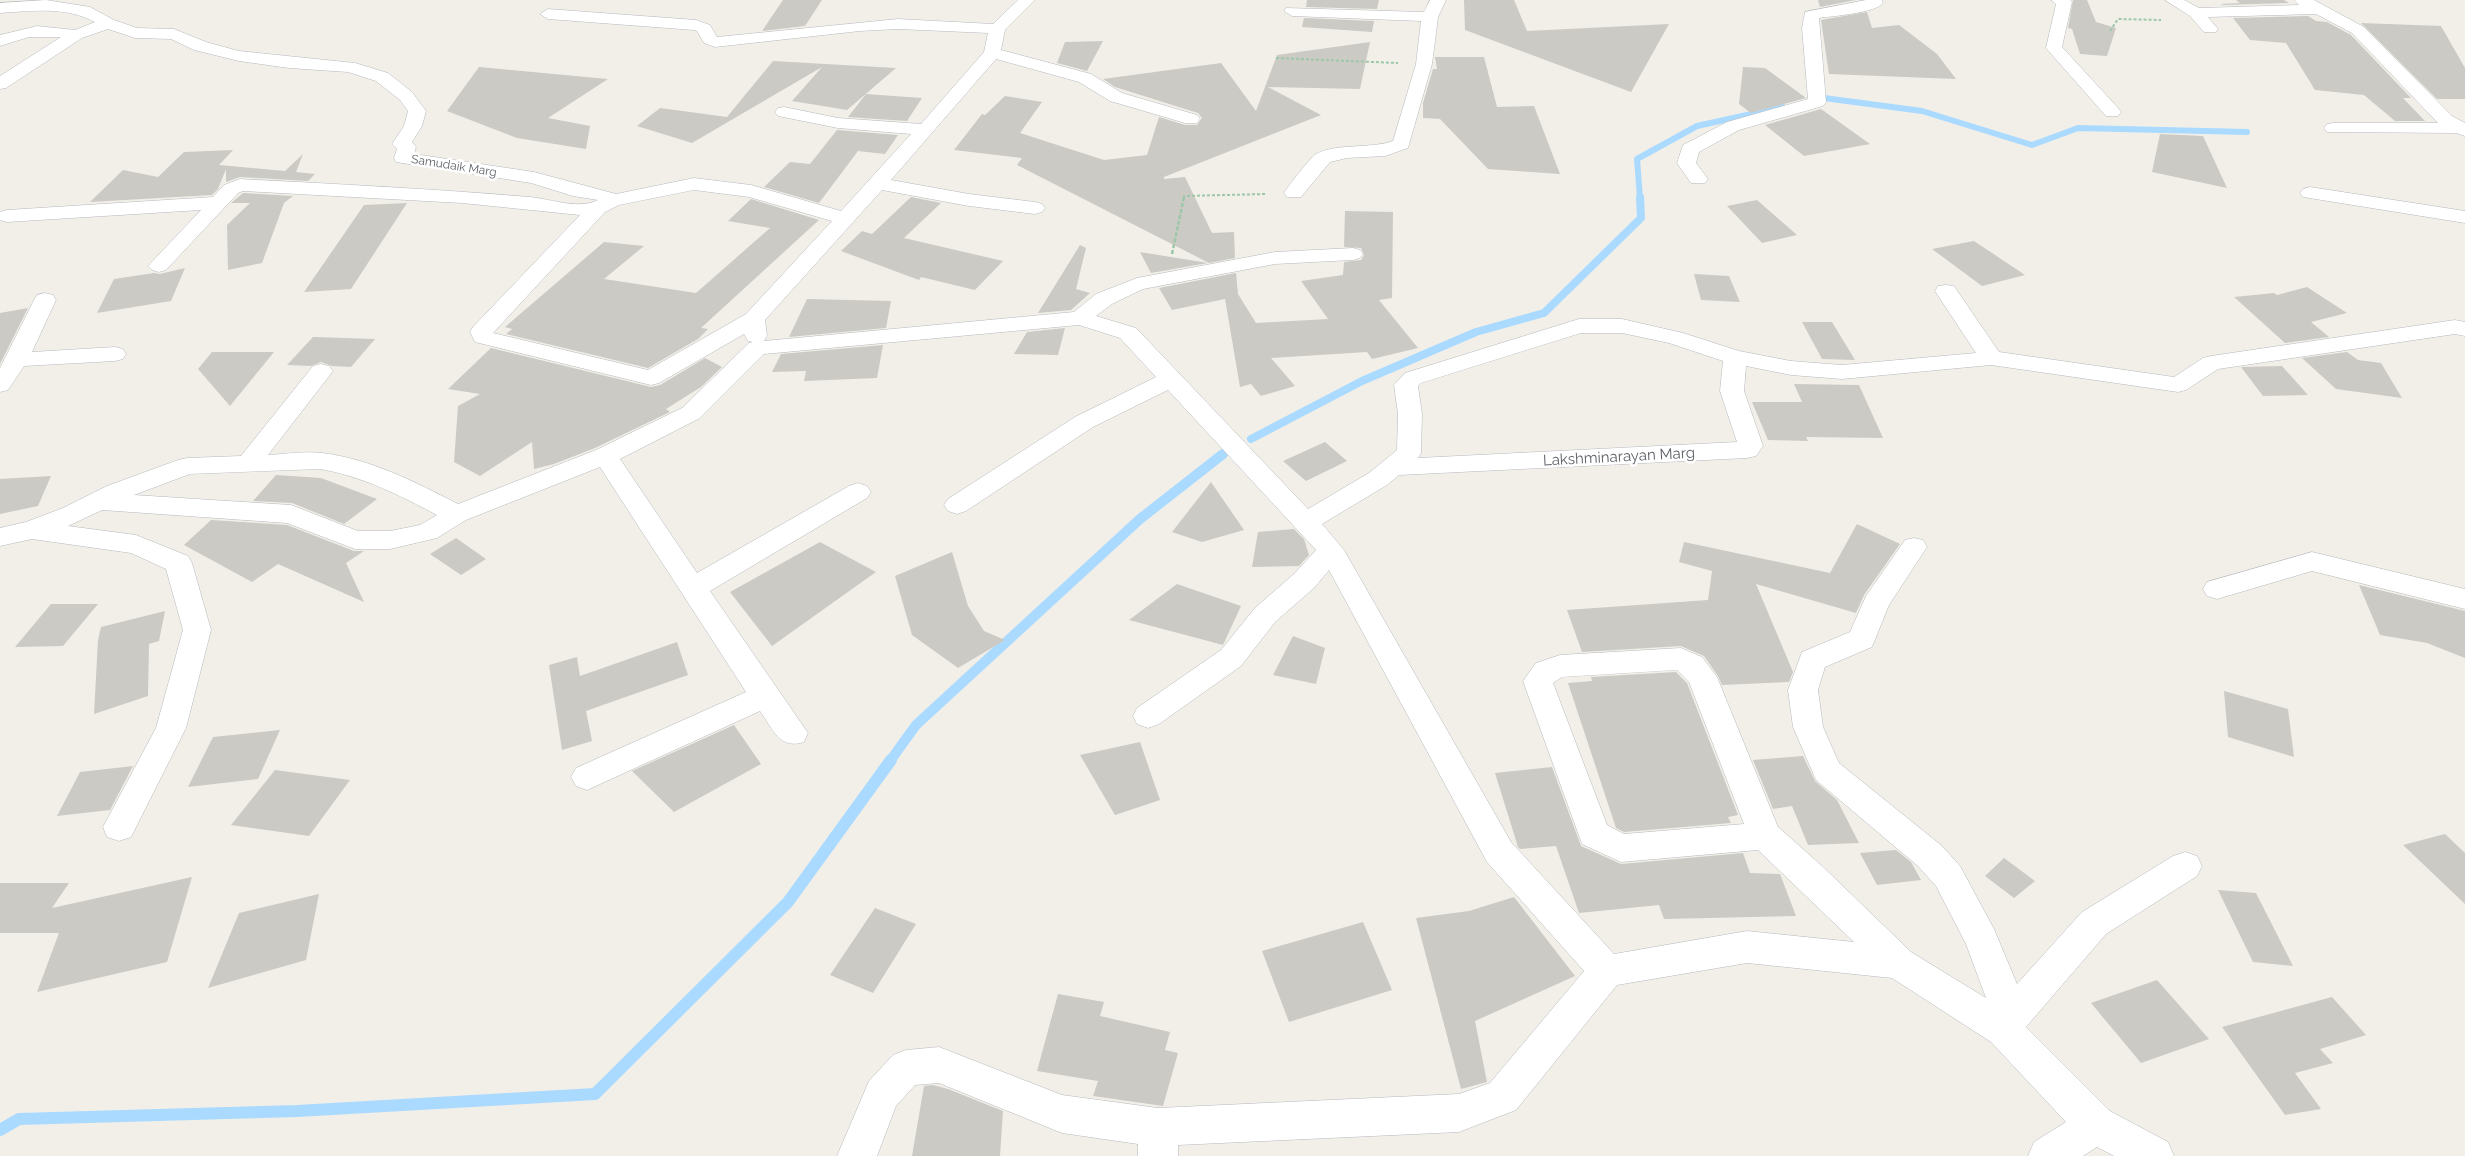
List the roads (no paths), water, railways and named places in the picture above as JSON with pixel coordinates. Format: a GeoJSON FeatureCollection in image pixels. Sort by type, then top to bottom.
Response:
{"type":"FeatureCollection","features":[{"type":"Feature","properties":{"kind":"street"},"geometry":{"type":"LineString","coordinates":[[605,204],[481,332],[483,337],[651,378],[754,319],[926,130],[992,53],[997,29],[1027,0]]}},
{"type":"Feature","properties":{"kind":"street"},"geometry":{"type":"LineString","coordinates":[[1294,193],[1323,158],[1346,152],[1385,150],[1401,144],[1424,64],[1430,17],[1438,0]]}},
{"type":"Feature","properties":{"kind":"street"},"geometry":{"type":"LineString","coordinates":[[1698,179],[1686,163],[1690,149],[1733,126],[1817,97],[1810,28],[1811,15],[1870,5],[1874,3],[1874,0]]}},
{"type":"Feature","properties":{"kind":"street"},"geometry":{"type":"LineString","coordinates":[[2059,0],[2064,2],[2054,48],[2112,112]]}},
{"type":"Feature","properties":{"kind":"street"},"geometry":{"type":"LineString","coordinates":[[2173,0],[2193,11],[2210,29]]}},
{"type":"Feature","properties":{"kind":"street"},"geometry":{"type":"LineString","coordinates":[[2302,0],[2358,30],[2446,120],[2463,130]]}},
{"type":"Feature","properties":{"kind":"street","name":"Samudaik Marg"},"geometry":{"type":"LineString","coordinates":[[0,8],[46,5],[84,10],[108,23],[134,33],[174,34],[200,46],[239,56],[289,63],[349,67],[382,76],[406,96],[417,111],[414,126],[401,144],[407,147],[403,158],[534,178],[580,192],[604,195],[605,204],[694,184],[751,191],[844,218]]}},
{"type":"Feature","properties":{"kind":"street"},"geometry":{"type":"LineString","coordinates":[[2193,11],[2316,9]]}},
{"type":"Feature","properties":{"kind":"street"},"geometry":{"type":"LineString","coordinates":[[1292,11],[1430,17]]}},
{"type":"Feature","properties":{"kind":"street"},"geometry":{"type":"LineString","coordinates":[[548,14],[696,25],[704,28],[710,40],[715,42],[860,26],[898,24],[997,29]]}},
{"type":"Feature","properties":{"kind":"street"},"geometry":{"type":"LineString","coordinates":[[0,84],[76,35],[108,23]]}},
{"type":"Feature","properties":{"kind":"street"},"geometry":{"type":"LineString","coordinates":[[0,41],[34,30],[45,29],[76,35]]}},
{"type":"Feature","properties":{"kind":"street"},"geometry":{"type":"LineString","coordinates":[[992,53],[1086,78],[1116,97],[1191,119]]}},
{"type":"Feature","properties":{"kind":"street"},"geometry":{"type":"LineString","coordinates":[[784,112],[838,124],[926,130]]}},
{"type":"Feature","properties":{"kind":"street"},"geometry":{"type":"LineString","coordinates":[[2333,128],[2463,130]]}},
{"type":"Feature","properties":{"kind":"street"},"geometry":{"type":"LineString","coordinates":[[876,183],[969,200],[1035,208]]}},
{"type":"Feature","properties":{"kind":"street"},"geometry":{"type":"LineString","coordinates":[[159,266],[231,188],[240,185],[462,197],[539,204],[572,210],[605,204]]}},
{"type":"Feature","properties":{"kind":"street"},"geometry":{"type":"LineString","coordinates":[[2310,193],[2465,217]]}},
{"type":"Feature","properties":{"kind":"street"},"geometry":{"type":"LineString","coordinates":[[6,216],[219,203]]}},
{"type":"Feature","properties":{"kind":"street"},"geometry":{"type":"LineString","coordinates":[[1080,318],[1104,299],[1137,284],[1275,258],[1353,254]]}},
{"type":"Feature","properties":{"kind":"street"},"geometry":{"type":"LineString","coordinates":[[1946,291],[1990,358]]}},
{"type":"Feature","properties":{"kind":"street"},"geometry":{"type":"LineString","coordinates":[[0,385],[17,360],[45,300]]}},
{"type":"Feature","properties":{"kind":"street"},"geometry":{"type":"LineString","coordinates":[[99,501],[291,514],[355,540],[390,540],[428,532],[458,514],[605,456],[690,413],[757,348],[1080,318],[1128,333],[1331,550],[1499,852],[1607,971]]}},
{"type":"Feature","properties":{"kind":"street"},"geometry":{"type":"LineString","coordinates":[[754,319],[757,348]]}},
{"type":"Feature","properties":{"kind":"street"},"geometry":{"type":"LineString","coordinates":[[1305,522],[1378,480],[1409,453],[1410,414],[1406,385],[1413,378],[1579,326],[1622,326],[1675,338],[1736,357],[1792,368],[1842,372],[1990,358],[2178,385],[2210,363],[2455,327],[2465,329]]}},
{"type":"Feature","properties":{"kind":"street"},"geometry":{"type":"LineString","coordinates":[[17,360],[115,354]]}},
{"type":"Feature","properties":{"kind":"street","name":"Lakshminarayan Marg"},"geometry":{"type":"LineString","coordinates":[[1393,467],[1747,450],[1751,446],[1732,391],[1736,357]]}},
{"type":"Feature","properties":{"kind":"street"},"geometry":{"type":"LineString","coordinates":[[248,464],[321,372]]}},
{"type":"Feature","properties":{"kind":"street"},"geometry":{"type":"LineString","coordinates":[[958,505],[1084,422],[1171,379]]}},
{"type":"Feature","properties":{"kind":"street"},"geometry":{"type":"LineString","coordinates":[[605,456],[765,696],[793,734]]}},
{"type":"Feature","properties":{"kind":"street"},"geometry":{"type":"LineString","coordinates":[[0,537],[32,530],[116,492],[187,466],[320,461],[351,466],[398,484],[458,514]]}},
{"type":"Feature","properties":{"kind":"street"},"geometry":{"type":"LineString","coordinates":[[693,588],[858,492]]}},
{"type":"Feature","properties":{"kind":"street"},"geometry":{"type":"LineString","coordinates":[[32,530],[136,544],[178,563],[197,630],[171,728],[119,827]]}},
{"type":"Feature","properties":{"kind":"street"},"geometry":{"type":"LineString","coordinates":[[1914,548],[1876,603],[1862,639],[1812,660],[1803,690],[1808,727],[1827,771],[1930,856],[1948,876],[1982,940],[2008,1023]]}},
{"type":"Feature","properties":{"kind":"street"},"geometry":{"type":"LineString","coordinates":[[1148,716],[1231,658],[1265,615],[1304,581],[1331,550]]}},
{"type":"Feature","properties":{"kind":"street"},"geometry":{"type":"LineString","coordinates":[[2217,588],[2312,561],[2465,599]]}},
{"type":"Feature","properties":{"kind":"street"},"geometry":{"type":"LineString","coordinates":[[1765,836],[1621,848],[1594,834],[1538,681],[1546,671],[1560,666],[1681,659],[1692,665],[1702,676],[1765,836],[1810,876],[1898,963],[2008,1023],[2096,1125],[2154,1156]]}},
{"type":"Feature","properties":{"kind":"street"},"geometry":{"type":"LineString","coordinates":[[587,777],[765,696]]}},
{"type":"Feature","properties":{"kind":"street"},"geometry":{"type":"LineString","coordinates":[[2008,1023],[2094,923],[2184,866]]}},
{"type":"Feature","properties":{"kind":"street"},"geometry":{"type":"LineString","coordinates":[[857,1156],[882,1094],[906,1068],[939,1065],[1062,1114],[1158,1142],[1460,1113],[1503,1098],[1607,971],[1746,947],[1898,963]]}},
{"type":"Feature","properties":{"kind":"street"},"geometry":{"type":"LineString","coordinates":[[2048,1156],[2096,1125]]}},
{"type":"Feature","properties":{"kind":"waterway"},"geometry":{"type":"LineString","coordinates":[[1812,100],[1824,98],[1922,111],[2032,145],[2078,128],[2247,132]]}},
{"type":"Feature","properties":{"kind":"waterway"},"geometry":{"type":"LineString","coordinates":[[1640,198],[1637,159],[1697,126],[1783,107]]}},
{"type":"Feature","properties":{"kind":"waterway"},"geometry":{"type":"LineString","coordinates":[[1251,439],[1362,381],[1476,332],[1544,313],[1641,218],[1640,197]]}},
{"type":"Feature","properties":{"kind":"waterway"},"geometry":{"type":"LineString","coordinates":[[890,761],[916,725],[1140,519],[1223,454]]}},
{"type":"Feature","properties":{"kind":"waterway"},"geometry":{"type":"LineString","coordinates":[[0,1130],[19,1119],[297,1111],[595,1094],[788,902],[891,760]]}}]}
